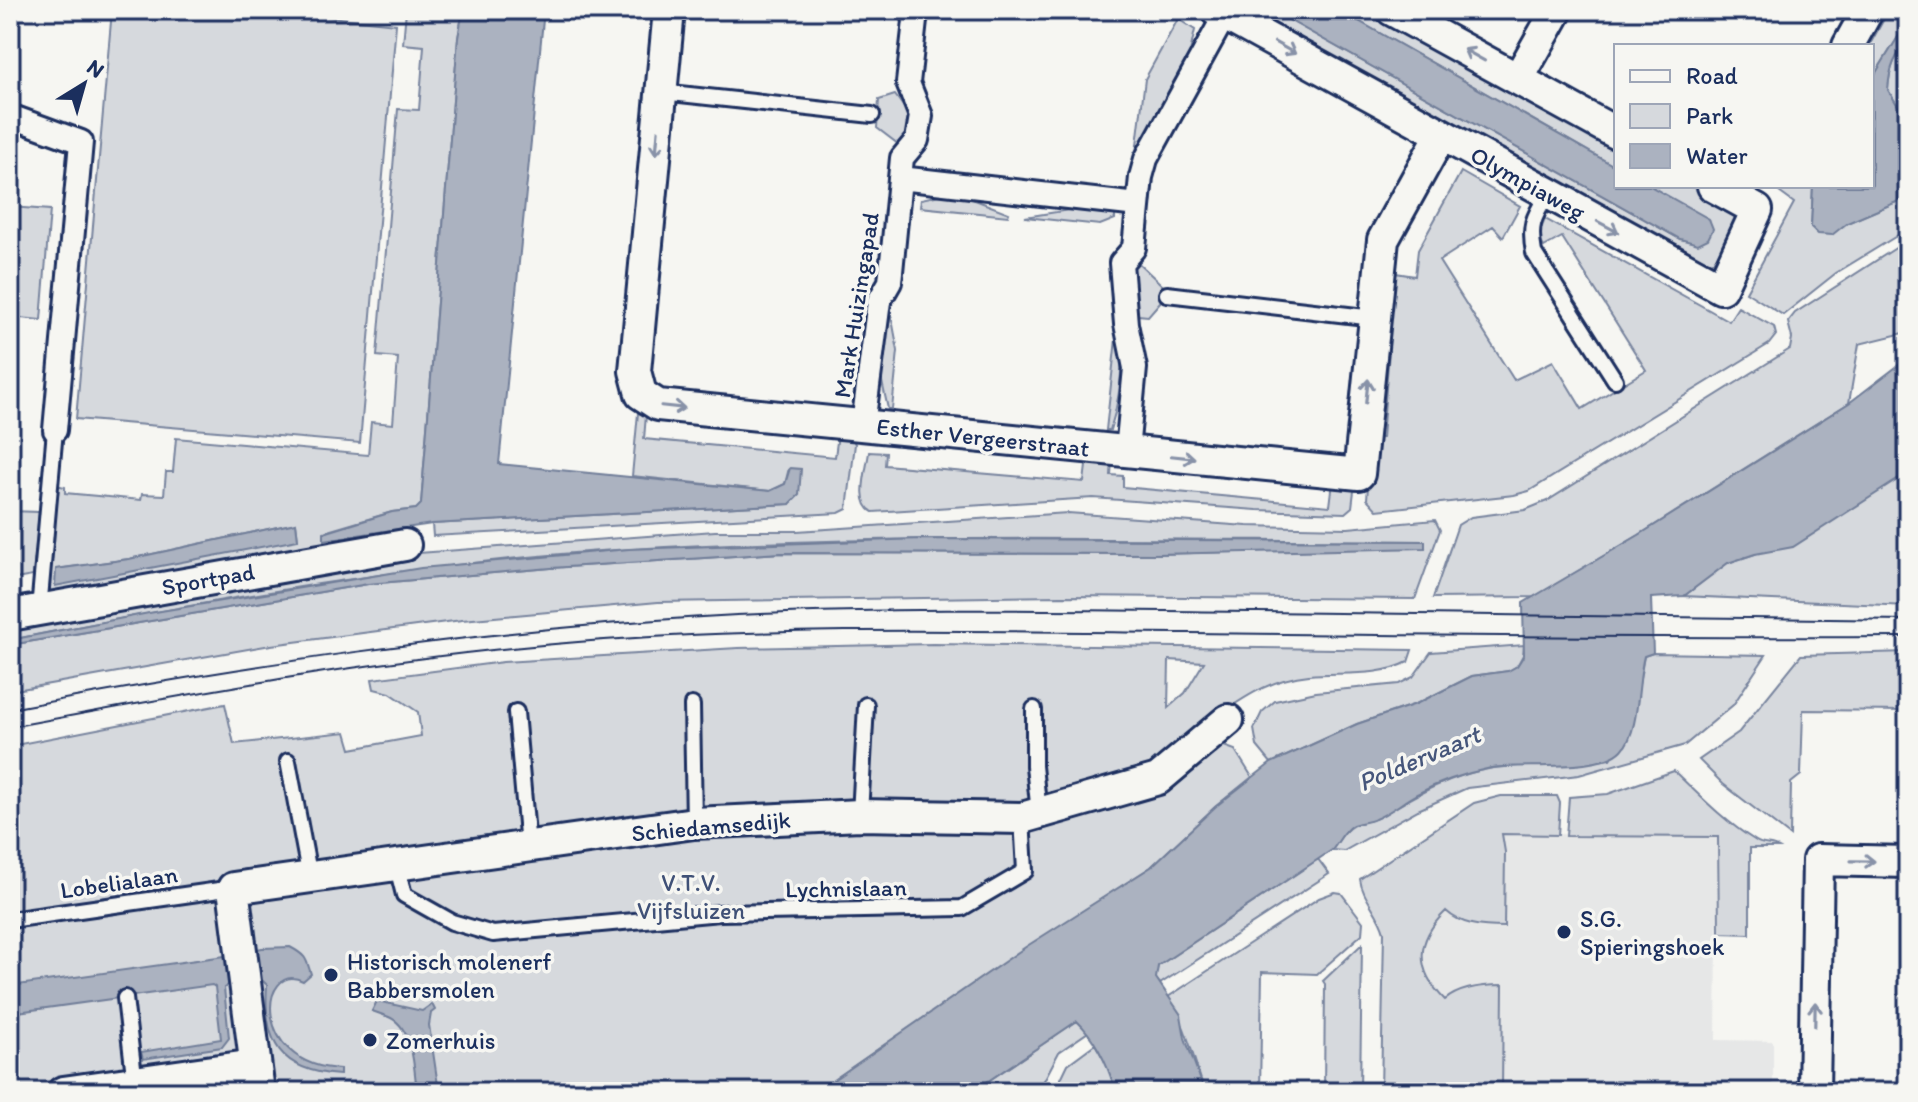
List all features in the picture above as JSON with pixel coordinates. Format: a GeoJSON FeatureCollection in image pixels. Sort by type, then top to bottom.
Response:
{"type":"FeatureCollection","features":[{"type":"Feature","properties":{"kind":"street","name":"Esther Vergeerstraat"},"geometry":{"type":"LineString","coordinates":[[669,10],[635,371],[641,394],[658,405],[1359,474],[1383,240],[1441,135]]}},
{"type":"Feature","properties":{"kind":"street","name":"Mark Huizingapad"},"geometry":{"type":"LineString","coordinates":[[863,425],[879,301],[890,282],[902,158],[917,140],[921,116],[908,83],[915,21],[912,10]]}},
{"type":"Feature","properties":{"kind":"street"},"geometry":{"type":"LineString","coordinates":[[1392,10],[1614,132]]}},
{"type":"Feature","properties":{"kind":"street"},"geometry":{"type":"LineString","coordinates":[[1518,79],[1557,10]]}},
{"type":"Feature","properties":{"kind":"street"},"geometry":{"type":"LineString","coordinates":[[1849,44],[1868,10]]}},
{"type":"Feature","properties":{"kind":"street"},"geometry":{"type":"LineString","coordinates":[[1127,451],[1135,368],[1126,324],[1121,263],[1134,248],[1141,177],[1146,159],[1220,12]]}},
{"type":"Feature","properties":{"kind":"street","name":"Olympiaweg"},"geometry":{"type":"LineString","coordinates":[[1220,12],[1547,195],[1721,288],[1764,198],[1722,188]]}},
{"type":"Feature","properties":{"kind":"street"},"geometry":{"type":"LineString","coordinates":[[10,116],[81,142],[55,430]]}},
{"type":"Feature","properties":{"kind":"street"},"geometry":{"type":"LineString","coordinates":[[900,178],[1138,205]]}},
{"type":"Feature","properties":{"kind":"street","name":"Sportpad"},"geometry":{"type":"LineString","coordinates":[[24,612],[405,545]]}},
{"type":"Feature","properties":{"kind":"street","name":"Schiedamsedijk"},"geometry":{"type":"LineString","coordinates":[[233,888],[694,823],[860,815],[1031,816],[1158,779],[1228,720]]}},
{"type":"Feature","properties":{"kind":"street"},"geometry":{"type":"LineString","coordinates":[[1814,1092],[1818,860],[1908,862]]}},
{"type":"Feature","properties":{"kind":"street"},"geometry":{"type":"LineString","coordinates":[[63,1092],[257,1079],[233,888]]}},
{"type":"Feature","properties":{"kind":"lane"},"geometry":{"type":"LineString","coordinates":[[662,92],[872,115]]}},
{"type":"Feature","properties":{"kind":"lane"},"geometry":{"type":"LineString","coordinates":[[1547,195],[1530,233],[1534,253],[1615,380]]}},
{"type":"Feature","properties":{"kind":"lane"},"geometry":{"type":"LineString","coordinates":[[1167,294],[1374,318]]}},
{"type":"Feature","properties":{"kind":"lane"},"geometry":{"type":"LineString","coordinates":[[24,612],[55,430]]}},
{"type":"Feature","properties":{"kind":"lane"},"geometry":{"type":"LineString","coordinates":[[692,705],[694,823]]}},
{"type":"Feature","properties":{"kind":"lane"},"geometry":{"type":"LineString","coordinates":[[860,815],[866,705]]}},
{"type":"Feature","properties":{"kind":"lane"},"geometry":{"type":"LineString","coordinates":[[1031,816],[1034,709]]}},
{"type":"Feature","properties":{"kind":"lane"},"geometry":{"type":"LineString","coordinates":[[516,712],[528,846]]}},
{"type":"Feature","properties":{"kind":"lane"},"geometry":{"type":"LineString","coordinates":[[288,761],[310,878]]}},
{"type":"Feature","properties":{"kind":"lane","name":"Lychnislaan"},"geometry":{"type":"LineString","coordinates":[[397,867],[404,895],[452,922],[493,934],[720,913],[962,908],[1025,871],[1031,816]]}},
{"type":"Feature","properties":{"kind":"lane","name":"Lobelialaan"},"geometry":{"type":"LineString","coordinates":[[10,920],[233,888]]}},
{"type":"Feature","properties":{"kind":"lane"},"geometry":{"type":"LineString","coordinates":[[125,998],[136,1087]]}},
{"type":"Feature","properties":{"kind":"shaded area","name":"S.G. Spieringshoek"},"geometry":{"type":"Polygon","coordinates":[[[1501,833],[1718,837],[1716,1040],[1773,1041],[1773,1092],[1408,1092],[1409,886],[1501,833]]]}},
{"type":"Feature","properties":{"kind":"green space"},"geometry":{"type":"Polygon","coordinates":[[[112,10],[263,10],[396,24],[360,443],[76,419],[112,10]]]}},
{"type":"Feature","properties":{"kind":"green space"},"geometry":{"type":"Polygon","coordinates":[[[406,10],[463,10],[458,38],[421,504],[417,509],[392,512],[324,532],[324,548],[49,601],[56,485],[65,487],[65,493],[141,500],[142,494],[164,495],[166,472],[173,472],[176,438],[368,455],[371,422],[393,424],[398,358],[377,356],[398,109],[419,110],[424,46],[403,44],[406,10]],[[296,523],[129,559],[57,569],[298,539],[296,523]]]}},
{"type":"Feature","properties":{"kind":"green space"},"geometry":{"type":"Polygon","coordinates":[[[1233,10],[1271,10],[1680,239],[1709,220],[1653,188],[1698,188],[1718,197],[1737,214],[1736,221],[1724,249],[1708,265],[1233,10]]]}},
{"type":"Feature","properties":{"kind":"green space"},"geometry":{"type":"Polygon","coordinates":[[[1339,10],[1376,10],[1614,143],[1614,166],[1339,10]]]}},
{"type":"Feature","properties":{"kind":"green space"},"geometry":{"type":"Polygon","coordinates":[[[1889,10],[1908,10],[1908,21],[1874,76],[1874,44],[1870,44],[1889,10]]]}},
{"type":"Feature","properties":{"kind":"green space"},"geometry":{"type":"Polygon","coordinates":[[[1178,19],[1195,30],[1188,61],[1136,153],[1145,79],[1178,19]]]}},
{"type":"Feature","properties":{"kind":"green space"},"geometry":{"type":"Polygon","coordinates":[[[1908,44],[1908,122],[1888,90],[1893,64],[1908,44]]]}},
{"type":"Feature","properties":{"kind":"green space"},"geometry":{"type":"Polygon","coordinates":[[[895,95],[911,117],[909,138],[902,147],[877,128],[879,100],[895,95]]]}},
{"type":"Feature","properties":{"kind":"green space"},"geometry":{"type":"Polygon","coordinates":[[[1461,172],[1520,206],[1503,237],[1493,226],[1439,261],[1514,380],[1553,361],[1582,409],[1646,370],[1562,237],[1544,247],[1538,237],[1545,219],[1729,321],[1738,307],[1774,327],[1776,335],[1769,344],[1529,491],[1377,510],[1367,499],[1372,438],[1382,438],[1389,351],[1382,350],[1389,272],[1415,276],[1418,250],[1461,172]]]}},
{"type":"Feature","properties":{"kind":"green space"},"geometry":{"type":"Polygon","coordinates":[[[1781,188],[1813,188],[1811,227],[1832,234],[1847,223],[1908,197],[1908,229],[1836,273],[1783,315],[1746,292],[1794,203],[1779,192],[1781,188]]]}},
{"type":"Feature","properties":{"kind":"green space"},"geometry":{"type":"Polygon","coordinates":[[[954,192],[1009,213],[1008,216],[920,207],[921,199],[954,192]]]}},
{"type":"Feature","properties":{"kind":"green space"},"geometry":{"type":"Polygon","coordinates":[[[10,207],[50,210],[41,320],[10,317],[10,207]]]}},
{"type":"Feature","properties":{"kind":"green space"},"geometry":{"type":"Polygon","coordinates":[[[1069,210],[1115,214],[1115,219],[1100,225],[1025,217],[1069,210]]]}},
{"type":"Feature","properties":{"kind":"green space"},"geometry":{"type":"Polygon","coordinates":[[[1908,240],[1908,332],[1859,344],[1849,403],[1534,597],[1433,598],[1458,525],[1471,517],[1525,510],[1547,501],[1790,349],[1792,338],[1788,322],[1795,313],[1908,240]]]}},
{"type":"Feature","properties":{"kind":"green space"},"geometry":{"type":"Polygon","coordinates":[[[1133,258],[1162,285],[1161,301],[1148,316],[1138,315],[1128,264],[1133,258]]]}},
{"type":"Feature","properties":{"kind":"green space"},"geometry":{"type":"Polygon","coordinates":[[[889,303],[898,351],[892,409],[888,409],[879,368],[889,303]]]}},
{"type":"Feature","properties":{"kind":"green space"},"geometry":{"type":"Polygon","coordinates":[[[1116,339],[1121,339],[1120,385],[1110,430],[1106,430],[1116,339]]]}},
{"type":"Feature","properties":{"kind":"green space"},"geometry":{"type":"Polygon","coordinates":[[[638,413],[646,415],[644,439],[835,457],[838,434],[852,437],[855,444],[847,509],[839,513],[433,536],[432,524],[790,504],[789,468],[785,484],[770,491],[632,476],[638,413]]]}},
{"type":"Feature","properties":{"kind":"green space"},"geometry":{"type":"Polygon","coordinates":[[[869,452],[886,453],[885,465],[1084,482],[1087,458],[1112,460],[1111,475],[1123,476],[1123,487],[1330,506],[1333,482],[1350,485],[1354,491],[1352,507],[1345,513],[1093,498],[873,512],[864,501],[863,494],[869,452]]]}},
{"type":"Feature","properties":{"kind":"green space"},"geometry":{"type":"Polygon","coordinates":[[[1908,473],[1908,606],[1684,596],[1727,563],[1755,554],[1908,473]]]}},
{"type":"Feature","properties":{"kind":"green space"},"geometry":{"type":"Polygon","coordinates":[[[10,511],[39,512],[33,576],[10,580],[10,511]]]}},
{"type":"Feature","properties":{"kind":"green space"},"geometry":{"type":"Polygon","coordinates":[[[1068,513],[1247,526],[1348,528],[1435,520],[1440,530],[1415,599],[1062,596],[658,602],[462,620],[271,645],[10,691],[10,645],[368,584],[781,553],[1156,554],[1425,547],[1424,541],[1028,539],[829,541],[631,549],[475,563],[319,584],[10,640],[10,625],[392,555],[715,531],[797,531],[1068,513]]]}},
{"type":"Feature","properties":{"kind":"green space","name":"V.T.V. Vijfsluizen"},"geometry":{"type":"Polygon","coordinates":[[[933,644],[1412,650],[1408,662],[1385,670],[1309,675],[1273,683],[1223,712],[1221,745],[1235,750],[1252,777],[1151,867],[1027,947],[816,1092],[10,1092],[10,746],[225,704],[234,744],[346,732],[351,749],[421,736],[418,712],[390,693],[374,689],[372,679],[503,662],[738,648],[933,644]],[[1169,660],[1168,708],[1185,693],[1204,662],[1169,660]]]}},
{"type":"Feature","properties":{"kind":"green space"},"geometry":{"type":"Polygon","coordinates":[[[1524,645],[1517,666],[1509,671],[1472,676],[1416,704],[1357,724],[1271,763],[1257,746],[1254,729],[1262,712],[1275,701],[1316,692],[1399,684],[1413,677],[1431,652],[1524,645]]]}},
{"type":"Feature","properties":{"kind":"green space"},"geometry":{"type":"Polygon","coordinates":[[[1908,652],[1908,711],[1803,710],[1801,775],[1791,783],[1790,836],[1723,784],[1699,760],[1739,732],[1801,655],[1908,652]]]}},
{"type":"Feature","properties":{"kind":"green space"},"geometry":{"type":"Polygon","coordinates":[[[1653,653],[1766,655],[1733,705],[1685,745],[1579,775],[1467,788],[1418,810],[1344,851],[1332,850],[1352,826],[1378,818],[1421,793],[1464,775],[1494,768],[1610,759],[1636,702],[1644,656],[1653,653]]]}},
{"type":"Feature","properties":{"kind":"green space"},"geometry":{"type":"Polygon","coordinates":[[[1674,771],[1745,834],[1759,843],[1779,848],[1750,848],[1750,934],[1719,933],[1718,837],[1566,836],[1569,797],[1608,794],[1674,771]]]}},
{"type":"Feature","properties":{"kind":"green space"},"geometry":{"type":"Polygon","coordinates":[[[1501,796],[1557,796],[1560,803],[1558,835],[1502,834],[1505,852],[1504,927],[1472,924],[1446,911],[1429,933],[1423,956],[1428,978],[1445,1000],[1480,986],[1503,985],[1502,1092],[1381,1092],[1384,932],[1360,879],[1474,803],[1501,796]]]}},
{"type":"Feature","properties":{"kind":"green space"},"geometry":{"type":"Polygon","coordinates":[[[1318,859],[1329,874],[1160,984],[1155,978],[1158,966],[1318,859]]]}},
{"type":"Feature","properties":{"kind":"green space"},"geometry":{"type":"Polygon","coordinates":[[[1341,893],[1363,922],[1362,934],[1317,974],[1262,972],[1260,1092],[1205,1092],[1185,1030],[1168,997],[1319,898],[1341,893]]]}},
{"type":"Feature","properties":{"kind":"green space"},"geometry":{"type":"Polygon","coordinates":[[[1362,944],[1360,1092],[1324,1092],[1323,981],[1362,944]]]}},
{"type":"Feature","properties":{"kind":"green space"},"geometry":{"type":"Polygon","coordinates":[[[1077,1021],[1088,1032],[1059,1052],[1038,1092],[972,1092],[1077,1021]]]}},
{"type":"Feature","properties":{"kind":"green space"},"geometry":{"type":"Polygon","coordinates":[[[1095,1044],[1110,1070],[1116,1092],[1055,1091],[1068,1064],[1095,1044]]]}},
{"type":"Feature","properties":{"kind":"water"},"geometry":{"type":"Polygon","coordinates":[[[463,10],[544,10],[499,464],[770,491],[785,484],[790,468],[801,469],[799,495],[790,504],[432,524],[324,540],[324,533],[392,512],[416,509],[421,504],[458,38],[463,10]]]}},
{"type":"Feature","properties":{"kind":"water"},"geometry":{"type":"Polygon","coordinates":[[[1271,10],[1339,10],[1614,166],[1614,188],[1654,188],[1709,219],[1713,229],[1708,239],[1698,244],[1680,239],[1271,10]]]}},
{"type":"Feature","properties":{"kind":"water"},"geometry":{"type":"Polygon","coordinates":[[[1908,21],[1908,44],[1893,64],[1888,90],[1908,122],[1908,197],[1847,223],[1832,235],[1818,234],[1811,227],[1813,188],[1874,188],[1874,76],[1908,21]]]}},
{"type":"Feature","properties":{"kind":"water","name":"Poldervaart"},"geometry":{"type":"Polygon","coordinates":[[[1908,358],[1908,473],[1793,547],[1728,563],[1684,596],[1651,598],[1653,653],[1644,656],[1635,719],[1628,742],[1622,750],[1597,762],[1491,768],[1453,778],[1426,790],[1380,817],[1351,826],[1332,850],[1158,966],[1156,978],[1181,1015],[1185,1038],[1205,1092],[1116,1092],[1101,1054],[1077,1021],[972,1092],[816,1092],[1027,946],[1151,867],[1215,807],[1271,763],[1357,724],[1416,704],[1472,676],[1508,671],[1517,666],[1524,655],[1523,603],[1639,535],[1849,403],[1908,358]]]}},
{"type":"Feature","properties":{"kind":"water"},"geometry":{"type":"Polygon","coordinates":[[[296,523],[298,540],[55,586],[56,569],[129,559],[296,523]]]}},
{"type":"Feature","properties":{"kind":"water"},"geometry":{"type":"Polygon","coordinates":[[[922,539],[1425,541],[1425,548],[1156,554],[781,553],[551,568],[368,584],[10,645],[10,640],[149,613],[421,568],[629,549],[922,539]]]}},
{"type":"Feature","properties":{"kind":"water"},"geometry":{"type":"Polygon","coordinates":[[[290,947],[305,958],[311,974],[303,981],[289,979],[278,985],[272,999],[272,1016],[277,1034],[290,1051],[311,1063],[340,1069],[340,1075],[303,1067],[289,1060],[280,1050],[268,1023],[267,985],[263,981],[230,984],[224,988],[229,1038],[222,1047],[143,1059],[141,1052],[221,1039],[215,987],[10,1013],[10,986],[232,955],[262,948],[290,947]]]}},
{"type":"Feature","properties":{"kind":"water"},"geometry":{"type":"Polygon","coordinates":[[[377,1001],[422,1011],[432,1004],[435,1010],[431,1013],[429,1025],[439,1092],[417,1092],[409,1041],[399,1024],[372,1011],[377,1001]]]}},
{"type":"Feature","properties":{"kind":"tram line"},"geometry":{"type":"LineString","coordinates":[[10,709],[182,678],[354,652],[528,631],[702,617],[910,610],[1049,610],[1908,620]]}},
{"type":"Feature","properties":{"kind":"tram line"},"geometry":{"type":"LineString","coordinates":[[10,727],[363,666],[506,649],[654,637],[960,631],[1908,637]]}},
{"type":"Feature","properties":{"kind":"place","name":"S.G. Spieringshoek"},"geometry":{"type":"Point","coordinates":[1564,932]}},
{"type":"Feature","properties":{"kind":"place","name":"Historisch molenerf Babbersmolen"},"geometry":{"type":"Point","coordinates":[331,975]}},
{"type":"Feature","properties":{"kind":"place","name":"Zomerhuis"},"geometry":{"type":"Point","coordinates":[370,1040]}}]}
